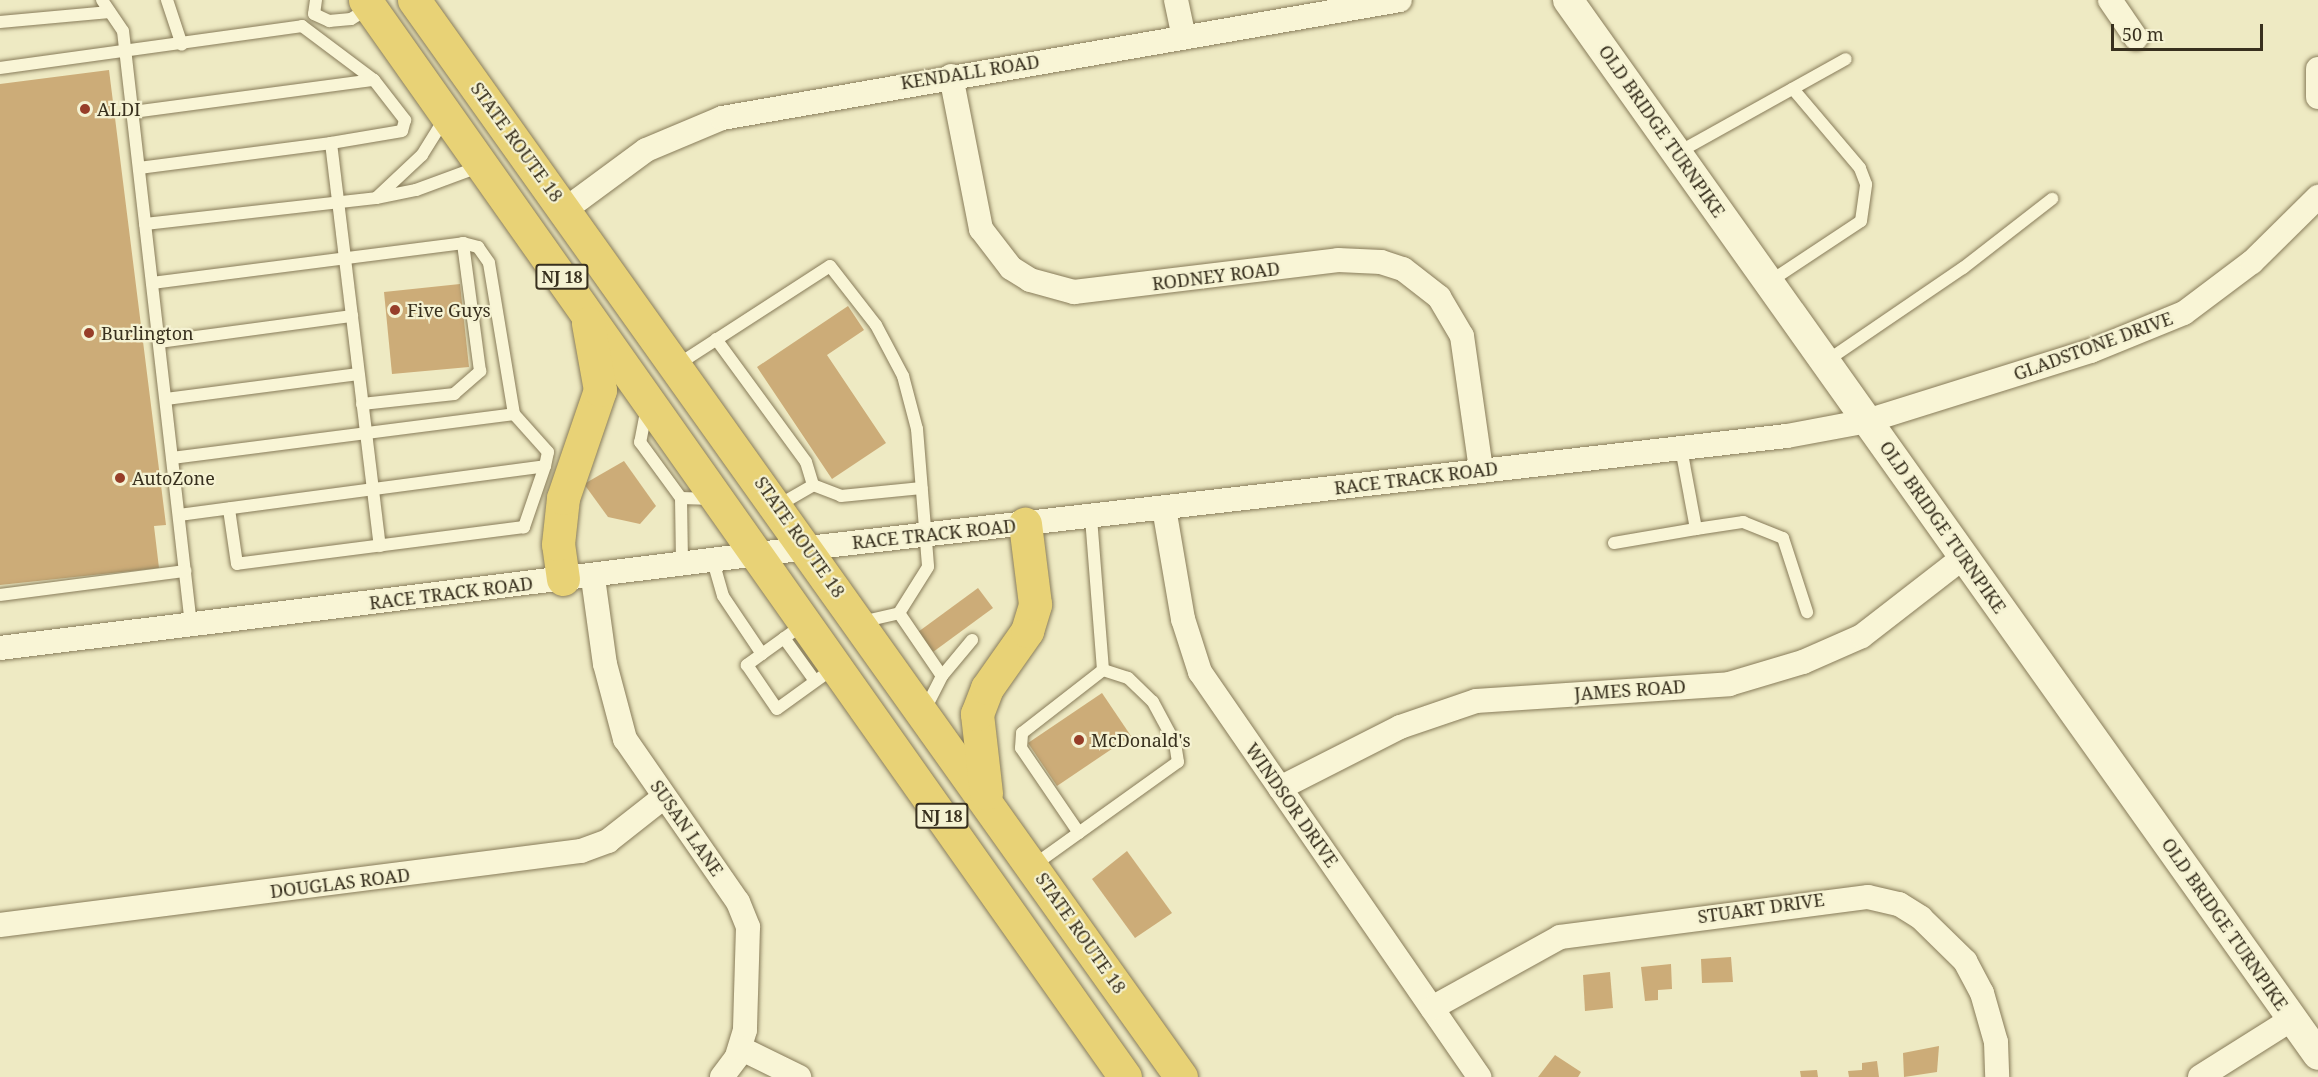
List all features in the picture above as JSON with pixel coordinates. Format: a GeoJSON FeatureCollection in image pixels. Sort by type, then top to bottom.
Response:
{"type":"FeatureCollection","features":[{"type":"Feature","properties":{"kind":"highway","name":"STATE ROUTE 18"},"geometry":{"type":"LineString","coordinates":[[414,0],[987,798],[1181,1077]]}},
{"type":"Feature","properties":{"kind":"highway","name":"NJ 18"},"geometry":{"type":"LineString","coordinates":[[368,4],[758,555],[795,630],[826,674],[1125,1077]]}},
{"type":"Feature","properties":{"kind":"highway"},"geometry":{"type":"LineString","coordinates":[[578,579],[558,544],[563,498],[600,390],[586,312]]}},
{"type":"Feature","properties":{"kind":"highway"},"geometry":{"type":"LineString","coordinates":[[987,798],[977,714],[987,688],[1027,631],[1035,604],[1025,524]]}},
{"type":"Feature","properties":{"kind":"street"},"geometry":{"type":"LineString","coordinates":[[1176,0],[1184,37]]}},
{"type":"Feature","properties":{"kind":"street","name":"KENDALL ROAD"},"geometry":{"type":"LineString","coordinates":[[566,209],[646,150],[722,118],[951,76],[1400,0]]}},
{"type":"Feature","properties":{"kind":"street"},"geometry":{"type":"LineString","coordinates":[[2110,0],[2136,38]]}},
{"type":"Feature","properties":{"kind":"street","name":"OLD BRIDGE TURNPIKE"},"geometry":{"type":"LineString","coordinates":[[1570,1],[2318,1055]]}},
{"type":"Feature","properties":{"kind":"street"},"geometry":{"type":"LineString","coordinates":[[2318,69],[2318,97]]}},
{"type":"Feature","properties":{"kind":"street","name":"RODNEY ROAD"},"geometry":{"type":"LineString","coordinates":[[951,76],[981,229],[1011,268],[1030,280],[1074,292],[1338,260],[1381,262],[1403,269],[1440,297],[1462,336],[1481,470]]}},
{"type":"Feature","properties":{"kind":"street","name":"GLADSTONE DRIVE"},"geometry":{"type":"LineString","coordinates":[[1867,421],[2091,351],[2184,313],[2252,262],[2318,197]]}},
{"type":"Feature","properties":{"kind":"street","name":"RACE TRACK ROAD"},"geometry":{"type":"LineString","coordinates":[[0,648],[578,579],[808,548],[1681,448],[1867,421]]}},
{"type":"Feature","properties":{"kind":"street","name":"WINDSOR DRIVE"},"geometry":{"type":"LineString","coordinates":[[1164,508],[1183,619],[1200,672],[1479,1077]]}},
{"type":"Feature","properties":{"kind":"street","name":"JAMES ROAD"},"geometry":{"type":"LineString","coordinates":[[1280,788],[1400,727],[1476,701],[1729,684],[1803,662],[1862,636],[1964,557]]}},
{"type":"Feature","properties":{"kind":"street","name":"SUSAN LANE"},"geometry":{"type":"LineString","coordinates":[[578,579],[625,739],[738,902],[748,927],[749,977],[740,1048],[722,1077]]}},
{"type":"Feature","properties":{"kind":"street","name":"DOUGLAS ROAD"},"geometry":{"type":"LineString","coordinates":[[0,925],[581,851],[608,842],[664,797]]}},
{"type":"Feature","properties":{"kind":"street","name":"STUART DRIVE"},"geometry":{"type":"LineString","coordinates":[[1432,1008],[1560,937],[1868,897],[1899,904],[1921,918],[1965,961],[1982,993],[1996,1042],[1997,1077]]}},
{"type":"Feature","properties":{"kind":"street"},"geometry":{"type":"LineString","coordinates":[[2200,1077],[2292,1019]]}},
{"type":"Feature","properties":{"kind":"street"},"geometry":{"type":"LineString","coordinates":[[740,1048],[799,1077]]}},
{"type":"Feature","properties":{"kind":"lane"},"geometry":{"type":"LineString","coordinates":[[102,0],[123,31],[191,625]]}},
{"type":"Feature","properties":{"kind":"lane"},"geometry":{"type":"LineString","coordinates":[[167,0],[182,45]]}},
{"type":"Feature","properties":{"kind":"lane"},"geometry":{"type":"LineString","coordinates":[[0,68],[126,53],[302,26],[314,14],[316,0]]}},
{"type":"Feature","properties":{"kind":"lane"},"geometry":{"type":"LineString","coordinates":[[314,14],[329,21],[351,19],[368,4]]}},
{"type":"Feature","properties":{"kind":"lane"},"geometry":{"type":"LineString","coordinates":[[0,22],[110,12]]}},
{"type":"Feature","properties":{"kind":"lane"},"geometry":{"type":"LineString","coordinates":[[139,168],[331,143],[402,131],[405,120],[374,80],[302,26]]}},
{"type":"Feature","properties":{"kind":"lane"},"geometry":{"type":"LineString","coordinates":[[1677,153],[1846,59]]}},
{"type":"Feature","properties":{"kind":"lane"},"geometry":{"type":"LineString","coordinates":[[133,112],[374,80]]}},
{"type":"Feature","properties":{"kind":"lane"},"geometry":{"type":"LineString","coordinates":[[1769,282],[1861,221],[1866,184],[1853,159],[1793,89]]}},
{"type":"Feature","properties":{"kind":"lane"},"geometry":{"type":"LineString","coordinates":[[376,198],[422,156],[447,115]]}},
{"type":"Feature","properties":{"kind":"lane"},"geometry":{"type":"LineString","coordinates":[[331,143],[380,546]]}},
{"type":"Feature","properties":{"kind":"lane"},"geometry":{"type":"LineString","coordinates":[[146,224],[376,198],[416,190],[483,166]]}},
{"type":"Feature","properties":{"kind":"lane"},"geometry":{"type":"LineString","coordinates":[[1825,362],[1963,268],[2052,199]]}},
{"type":"Feature","properties":{"kind":"lane"},"geometry":{"type":"LineString","coordinates":[[152,283],[463,243],[478,247],[489,263],[514,414],[548,452],[525,527],[237,564],[229,509]]}},
{"type":"Feature","properties":{"kind":"lane"},"geometry":{"type":"LineString","coordinates":[[362,404],[454,394],[480,371],[463,243]]}},
{"type":"Feature","properties":{"kind":"lane"},"geometry":{"type":"LineString","coordinates":[[677,365],[830,266],[876,325],[903,376],[917,429],[928,567],[899,613],[861,622]]}},
{"type":"Feature","properties":{"kind":"lane"},"geometry":{"type":"LineString","coordinates":[[159,342],[352,316]]}},
{"type":"Feature","properties":{"kind":"lane"},"geometry":{"type":"LineString","coordinates":[[716,339],[806,462],[813,484],[841,496],[922,488]]}},
{"type":"Feature","properties":{"kind":"lane"},"geometry":{"type":"LineString","coordinates":[[165,399],[358,374]]}},
{"type":"Feature","properties":{"kind":"lane"},"geometry":{"type":"LineString","coordinates":[[648,400],[640,442],[681,498],[681,566]]}},
{"type":"Feature","properties":{"kind":"lane"},"geometry":{"type":"LineString","coordinates":[[172,458],[514,414]]}},
{"type":"Feature","properties":{"kind":"lane"},"geometry":{"type":"LineString","coordinates":[[1681,448],[1696,529]]}},
{"type":"Feature","properties":{"kind":"lane"},"geometry":{"type":"LineString","coordinates":[[179,515],[545,466]]}},
{"type":"Feature","properties":{"kind":"lane"},"geometry":{"type":"LineString","coordinates":[[778,505],[813,484]]}},
{"type":"Feature","properties":{"kind":"lane"},"geometry":{"type":"LineString","coordinates":[[681,498],[718,499]]}},
{"type":"Feature","properties":{"kind":"lane"},"geometry":{"type":"LineString","coordinates":[[1090,516],[1103,670]]}},
{"type":"Feature","properties":{"kind":"lane"},"geometry":{"type":"LineString","coordinates":[[1614,543],[1743,522],[1783,538],[1807,612]]}},
{"type":"Feature","properties":{"kind":"lane"},"geometry":{"type":"LineString","coordinates":[[713,561],[723,596],[762,654]]}},
{"type":"Feature","properties":{"kind":"lane"},"geometry":{"type":"LineString","coordinates":[[0,595],[185,571]]}},
{"type":"Feature","properties":{"kind":"lane"},"geometry":{"type":"LineString","coordinates":[[899,613],[942,676]]}},
{"type":"Feature","properties":{"kind":"lane"},"geometry":{"type":"LineString","coordinates":[[795,630],[747,665],[777,709],[826,674]]}},
{"type":"Feature","properties":{"kind":"lane"},"geometry":{"type":"LineString","coordinates":[[924,711],[942,676],[972,640]]}},
{"type":"Feature","properties":{"kind":"lane"},"geometry":{"type":"LineString","coordinates":[[1034,865],[1178,762],[1175,743],[1153,702],[1128,678],[1103,670]]}},
{"type":"Feature","properties":{"kind":"lane"},"geometry":{"type":"LineString","coordinates":[[1079,833],[1021,748],[1022,733],[1103,670]]}},
{"type":"Feature","properties":{"kind":"building"},"geometry":{"type":"Polygon","coordinates":[[[109,70],[166,525],[154,526],[159,568],[0,585],[0,84],[109,70]]]}},
{"type":"Feature","properties":{"kind":"building"},"geometry":{"type":"Polygon","coordinates":[[[460,284],[469,367],[392,374],[384,292],[460,284]]]}},
{"type":"Feature","properties":{"kind":"building"},"geometry":{"type":"Polygon","coordinates":[[[848,306],[864,330],[827,355],[886,443],[832,479],[757,367],[848,306]]]}},
{"type":"Feature","properties":{"kind":"building"},"geometry":{"type":"Polygon","coordinates":[[[624,461],[656,506],[640,524],[608,517],[584,484],[624,461]]]}},
{"type":"Feature","properties":{"kind":"building"},"geometry":{"type":"Polygon","coordinates":[[[978,588],[993,608],[933,652],[918,632],[978,588]]]}},
{"type":"Feature","properties":{"kind":"building","name":"McDonald's"},"geometry":{"type":"Polygon","coordinates":[[[1102,693],[1131,736],[1057,786],[1028,743],[1102,693]]]}},
{"type":"Feature","properties":{"kind":"building"},"geometry":{"type":"Polygon","coordinates":[[[1127,851],[1172,913],[1135,938],[1092,879],[1127,851]]]}},
{"type":"Feature","properties":{"kind":"building"},"geometry":{"type":"Polygon","coordinates":[[[1731,957],[1733,982],[1702,983],[1701,959],[1731,957]]]}},
{"type":"Feature","properties":{"kind":"building"},"geometry":{"type":"Polygon","coordinates":[[[1671,964],[1672,989],[1658,990],[1658,1000],[1645,1001],[1641,967],[1671,964]]]}},
{"type":"Feature","properties":{"kind":"building"},"geometry":{"type":"Polygon","coordinates":[[[1610,972],[1613,1008],[1585,1011],[1583,975],[1610,972]]]}},
{"type":"Feature","properties":{"kind":"building"},"geometry":{"type":"Polygon","coordinates":[[[1939,1046],[1937,1072],[1904,1077],[1903,1053],[1939,1046]]]}},
{"type":"Feature","properties":{"kind":"building"},"geometry":{"type":"Polygon","coordinates":[[[1555,1055],[1581,1072],[1578,1077],[1538,1077],[1555,1055]]]}},
{"type":"Feature","properties":{"kind":"building"},"geometry":{"type":"Polygon","coordinates":[[[1877,1061],[1879,1077],[1849,1077],[1848,1071],[1862,1070],[1862,1063],[1877,1061]]]}},
{"type":"Feature","properties":{"kind":"building"},"geometry":{"type":"Polygon","coordinates":[[[1817,1070],[1818,1077],[1801,1077],[1800,1071],[1817,1070]]]}},
{"type":"Feature","properties":{"kind":"place","name":"ALDI"},"geometry":{"type":"Point","coordinates":[85,109]}},
{"type":"Feature","properties":{"kind":"place","name":"Five Guys"},"geometry":{"type":"Point","coordinates":[395,310]}},
{"type":"Feature","properties":{"kind":"place","name":"Burlington"},"geometry":{"type":"Point","coordinates":[89,333]}},
{"type":"Feature","properties":{"kind":"place","name":"AutoZone"},"geometry":{"type":"Point","coordinates":[120,478]}},
{"type":"Feature","properties":{"kind":"place","name":"McDonald's"},"geometry":{"type":"Point","coordinates":[1079,740]}}]}
